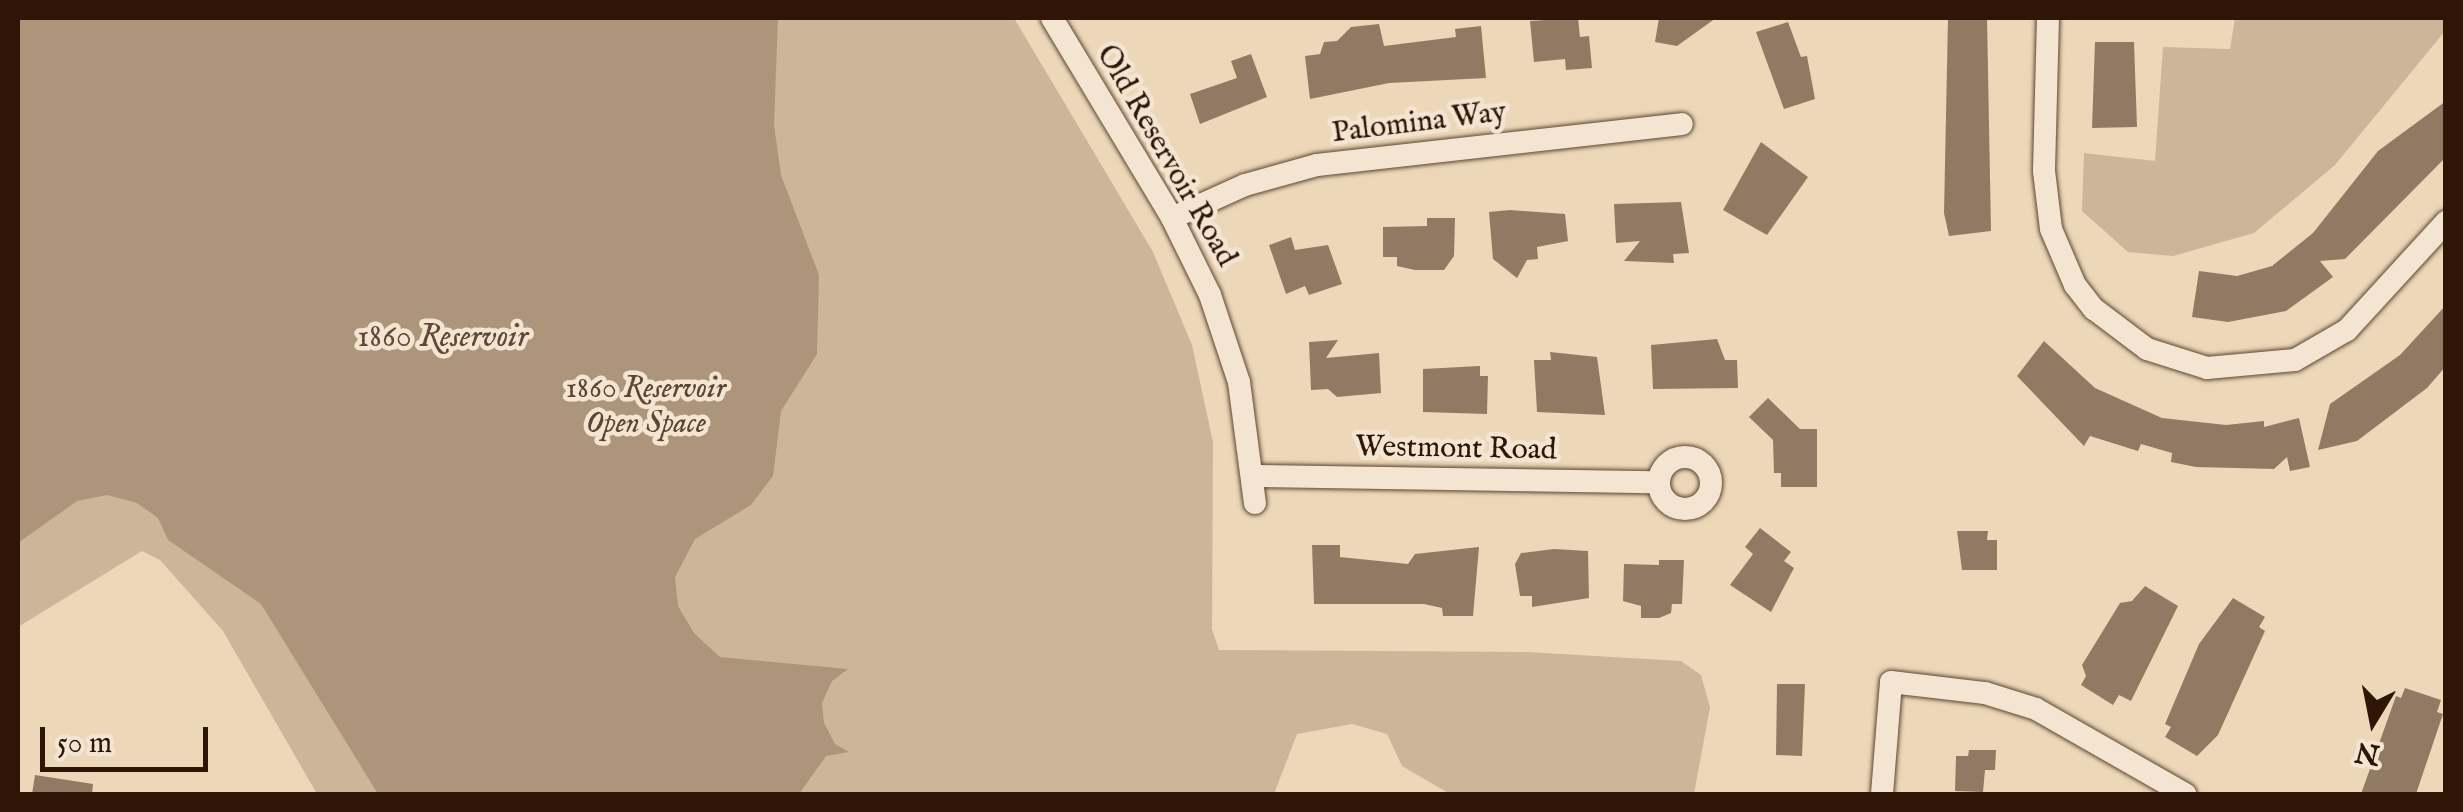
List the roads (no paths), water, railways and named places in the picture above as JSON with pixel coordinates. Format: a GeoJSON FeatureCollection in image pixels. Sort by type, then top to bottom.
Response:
{"type":"FeatureCollection","features":[{"type":"Feature","properties":{"kind":"street","name":"Old Reservoir Road"},"geometry":{"type":"LineString","coordinates":[[1052,18],[1172,218],[1227,338],[1254,476],[1255,503]]}},
{"type":"Feature","properties":{"kind":"street"},"geometry":{"type":"LineString","coordinates":[[2048,18],[2044,170],[2051,230],[2075,285],[2094,308],[2146,349],[2206,368],[2295,360],[2347,330],[2446,222]]}},
{"type":"Feature","properties":{"kind":"street","name":"Palomina Way"},"geometry":{"type":"LineString","coordinates":[[1172,218],[1245,185],[1317,165],[1682,124]]}},
{"type":"Feature","properties":{"kind":"street","name":"Westmont Road"},"geometry":{"type":"LineString","coordinates":[[1254,476],[1658,482]]}},
{"type":"Feature","properties":{"kind":"street"},"geometry":{"type":"LineString","coordinates":[[1882,794],[1891,682],[1985,693],[2036,709],[2185,794]]}},
{"type":"Feature","properties":{"kind":"water","name":"1860 Reservoir"},"geometry":{"type":"Polygon","coordinates":[[[18,18],[778,18],[774,125],[781,175],[819,275],[817,354],[781,411],[773,476],[751,505],[695,539],[675,577],[678,606],[694,633],[720,657],[848,669],[832,681],[822,703],[824,723],[835,744],[849,752],[826,756],[799,794],[378,794],[261,604],[168,540],[158,518],[137,503],[107,495],[77,501],[18,543],[18,18]]]}},
{"type":"Feature","properties":{"kind":"park label","name":"1860 Reservoir Open Space"},"geometry":{"type":"Point","coordinates":[646,406]}}]}
